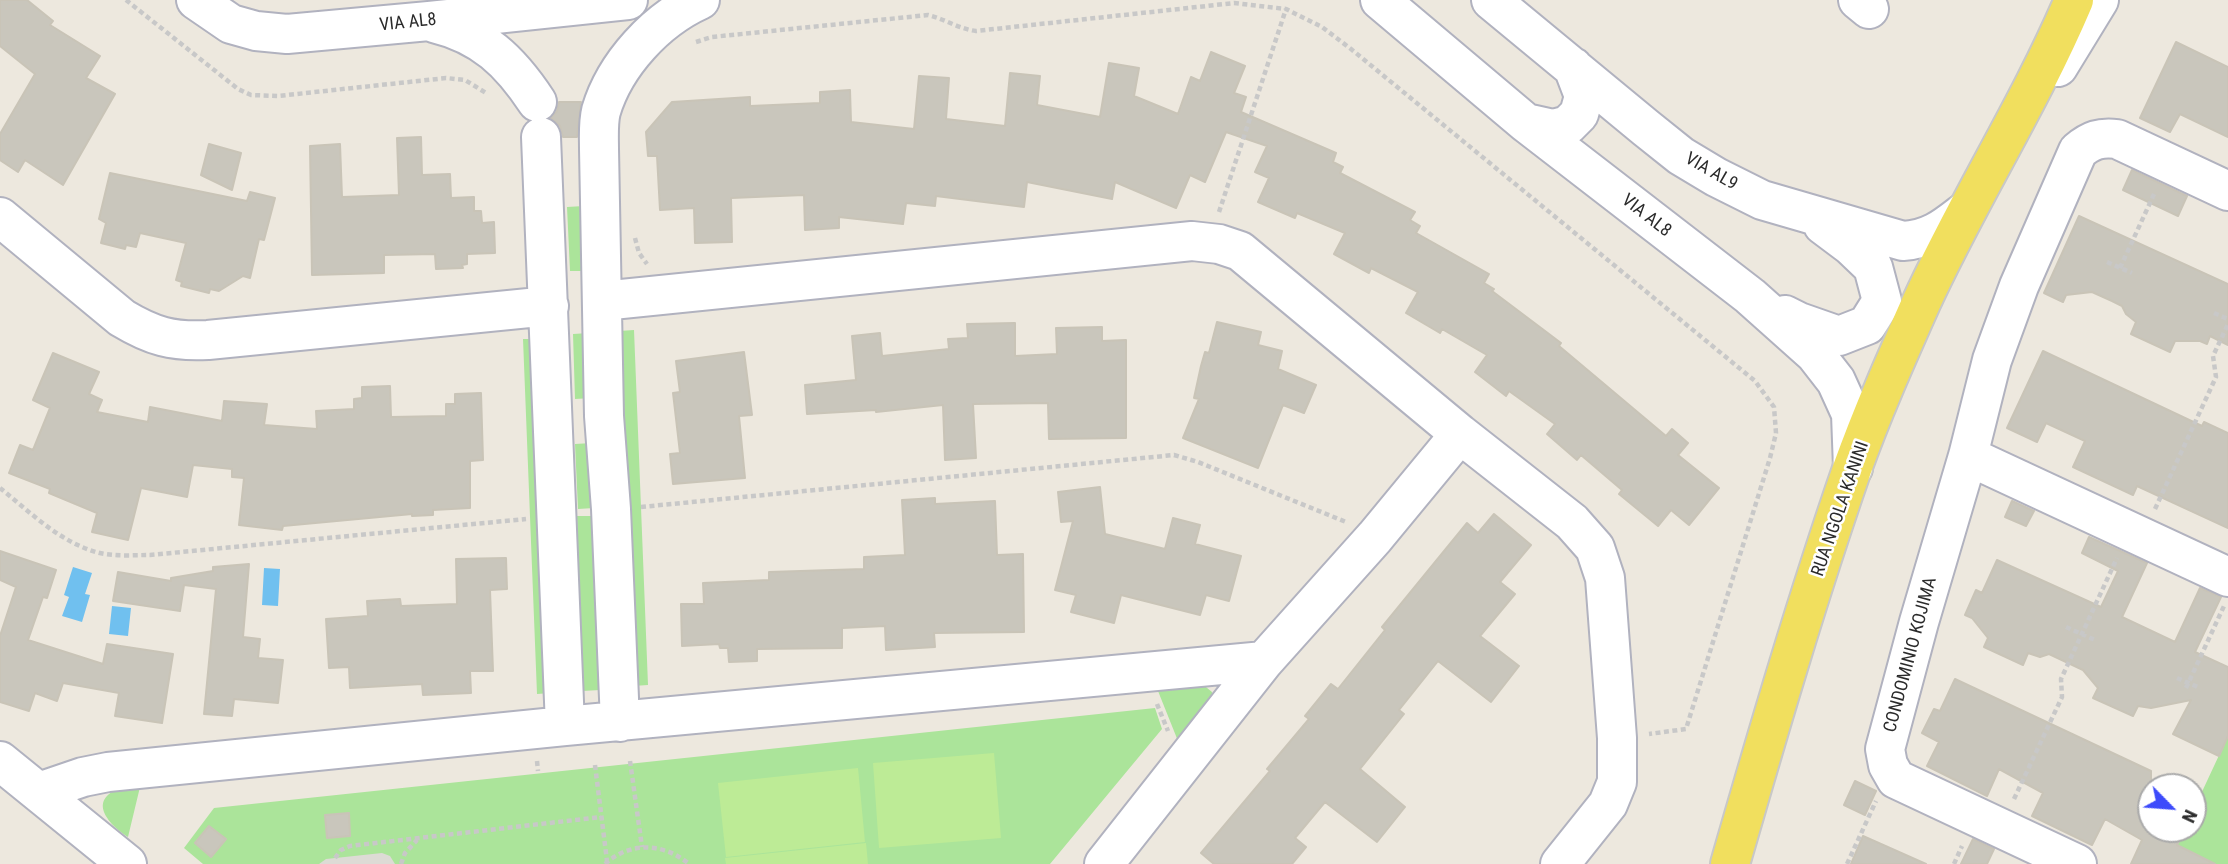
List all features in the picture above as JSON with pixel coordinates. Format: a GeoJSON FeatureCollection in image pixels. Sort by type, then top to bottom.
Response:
{"type":"FeatureCollection","features":[{"type":"Feature","properties":{"kind":"main road","name":"RUA NGOLA KANINI"},"geometry":{"type":"LineString","coordinates":[[1730,864],[1779,697],[1853,468],[1922,302],[1967,210],[2053,50],[2074,0]]}},
{"type":"Feature","properties":{"kind":"street","name":"VIA AL8"},"geometry":{"type":"LineString","coordinates":[[197,0],[231,24],[256,32],[287,34],[628,0]]}},
{"type":"Feature","properties":{"kind":"street"},"geometry":{"type":"LineString","coordinates":[[620,722],[611,509],[604,416],[600,114],[618,72],[633,54],[665,21],[682,8],[700,0]]}},
{"type":"Feature","properties":{"kind":"street","name":"VIA AL8"},"geometry":{"type":"LineString","coordinates":[[1380,0],[1526,123],[1750,296],[1815,354],[1836,381],[1851,414],[1853,468]]}},
{"type":"Feature","properties":{"kind":"street","name":"VIA AL9"},"geometry":{"type":"LineString","coordinates":[[1491,0],[1681,156],[1762,200],[1903,241],[1919,240],[1938,232],[1967,210]]}},
{"type":"Feature","properties":{"kind":"street","name":"RUA NGOLA KANINI"},"geometry":{"type":"LineString","coordinates":[[1990,169],[2056,71],[2099,0]]}},
{"type":"Feature","properties":{"kind":"street"},"geometry":{"type":"LineString","coordinates":[[429,21],[449,26],[485,44],[499,55],[522,78],[539,120],[565,726]]}},
{"type":"Feature","properties":{"kind":"street"},"geometry":{"type":"LineString","coordinates":[[1526,123],[1553,129],[1569,125],[1579,114],[1584,96],[1573,67]]}},
{"type":"Feature","properties":{"kind":"street","name":"CONDOMINIO KOJIMA"},"geometry":{"type":"LineString","coordinates":[[2061,861],[1896,779],[1888,765],[1885,749],[1922,610],[1968,456],[1992,360],[2019,286],[2078,151],[2089,142],[2102,137],[2117,139],[2228,191]]}},
{"type":"Feature","properties":{"kind":"street"},"geometry":{"type":"LineString","coordinates":[[1750,296],[1799,323],[1839,336],[1867,325],[1882,301],[1873,267],[1851,246],[1806,213]]}},
{"type":"Feature","properties":{"kind":"street"},"geometry":{"type":"LineString","coordinates":[[0,217],[122,318],[162,338],[208,340],[549,306]]}},
{"type":"Feature","properties":{"kind":"street"},"geometry":{"type":"LineString","coordinates":[[602,302],[1192,241],[1219,244],[1240,251],[1460,435],[1578,528],[1595,548],[1605,579],[1618,752],[1617,782],[1608,804],[1560,864]]}},
{"type":"Feature","properties":{"kind":"street"},"geometry":{"type":"LineString","coordinates":[[554,421],[604,416]]}},
{"type":"Feature","properties":{"kind":"street"},"geometry":{"type":"LineString","coordinates":[[1104,864],[1264,662],[1375,537],[1460,435]]}},
{"type":"Feature","properties":{"kind":"street"},"geometry":{"type":"LineString","coordinates":[[1968,456],[2228,577]]}},
{"type":"Feature","properties":{"kind":"street"},"geometry":{"type":"LineString","coordinates":[[40,792],[83,777],[108,772],[565,726],[1264,662]]}},
{"type":"Feature","properties":{"kind":"street"},"geometry":{"type":"LineString","coordinates":[[0,761],[127,864]]}},
{"type":"Feature","properties":{"kind":"path"},"geometry":{"type":"LineString","coordinates":[[126,0],[238,89],[251,95],[278,96],[446,78],[465,80],[489,97]]}},
{"type":"Feature","properties":{"kind":"path"},"geometry":{"type":"LineString","coordinates":[[1220,212],[1286,9]]}},
{"type":"Feature","properties":{"kind":"path"},"geometry":{"type":"LineString","coordinates":[[2120,268],[2158,186]]}},
{"type":"Feature","properties":{"kind":"path"},"geometry":{"type":"LineString","coordinates":[[2107,262],[2132,273]]}},
{"type":"Feature","properties":{"kind":"path"},"geometry":{"type":"LineString","coordinates":[[2150,520],[2216,377],[2213,356],[2228,322],[2214,313]]}},
{"type":"Feature","properties":{"kind":"path"},"geometry":{"type":"LineString","coordinates":[[636,507],[1174,455],[1198,462],[1356,526]]}},
{"type":"Feature","properties":{"kind":"path"},"geometry":{"type":"LineString","coordinates":[[0,488],[71,542],[97,552],[124,555],[150,555],[536,518]]}},
{"type":"Feature","properties":{"kind":"path"},"geometry":{"type":"LineString","coordinates":[[2012,803],[2062,697],[2061,679],[2119,553]]}},
{"type":"Feature","properties":{"kind":"path"},"geometry":{"type":"LineString","coordinates":[[2187,685],[2228,597]]}},
{"type":"Feature","properties":{"kind":"path"},"geometry":{"type":"LineString","coordinates":[[2066,627],[2095,640]]}},
{"type":"Feature","properties":{"kind":"path"},"geometry":{"type":"LineString","coordinates":[[2177,678],[2187,685],[2200,688]]}},
{"type":"Feature","properties":{"kind":"path"},"geometry":{"type":"LineString","coordinates":[[1153,693],[1168,732]]}},
{"type":"Feature","properties":{"kind":"path"},"geometry":{"type":"LineString","coordinates":[[630,761],[642,847]]}},
{"type":"Feature","properties":{"kind":"path"},"geometry":{"type":"LineString","coordinates":[[595,765],[606,863],[623,852],[642,847],[661,848],[689,864]]}},
{"type":"Feature","properties":{"kind":"path"},"geometry":{"type":"LineString","coordinates":[[1847,864],[1878,796]]}},
{"type":"Feature","properties":{"kind":"path"},"geometry":{"type":"LineString","coordinates":[[335,858],[341,850],[350,846],[601,817]]}},
{"type":"Feature","properties":{"kind":"path"},"geometry":{"type":"LineString","coordinates":[[401,864],[405,853],[415,841],[428,836]]}},
{"type":"Feature","properties":{"kind":"green space"},"geometry":{"type":"Polygon","coordinates":[[[584,206],[586,271],[570,271],[567,207],[584,206]]]}},
{"type":"Feature","properties":{"kind":"green space"},"geometry":{"type":"Polygon","coordinates":[[[634,330],[648,685],[633,686],[619,331],[634,330]]]}},
{"type":"Feature","properties":{"kind":"green space"},"geometry":{"type":"Polygon","coordinates":[[[589,333],[592,398],[575,399],[573,334],[589,333]]]}},
{"type":"Feature","properties":{"kind":"green space"},"geometry":{"type":"Polygon","coordinates":[[[523,339],[538,339],[551,693],[537,694],[523,339]]]}},
{"type":"Feature","properties":{"kind":"green space"},"geometry":{"type":"Polygon","coordinates":[[[592,443],[594,508],[578,509],[575,444],[592,443]]]}},
{"type":"Feature","properties":{"kind":"green space"},"geometry":{"type":"Polygon","coordinates":[[[577,516],[593,516],[600,690],[582,691],[577,516]]]}},
{"type":"Feature","properties":{"kind":"green space"},"geometry":{"type":"Polygon","coordinates":[[[1201,683],[1212,692],[1213,702],[1180,746],[1156,686],[1201,683]]]}},
{"type":"Feature","properties":{"kind":"green space"},"geometry":{"type":"Polygon","coordinates":[[[1155,708],[1162,729],[1050,864],[203,864],[184,848],[214,808],[1155,708]]]}},
{"type":"Feature","properties":{"kind":"green space"},"geometry":{"type":"Polygon","coordinates":[[[2228,736],[2228,864],[2168,864],[2178,843],[2207,843],[2207,781],[2228,736]]]}},
{"type":"Feature","properties":{"kind":"green space"},"geometry":{"type":"Polygon","coordinates":[[[994,753],[1001,838],[879,848],[873,763],[994,753]]]}},
{"type":"Feature","properties":{"kind":"green space"},"geometry":{"type":"Polygon","coordinates":[[[858,768],[865,842],[726,857],[718,783],[858,768]]]}},
{"type":"Feature","properties":{"kind":"green space"},"geometry":{"type":"Polygon","coordinates":[[[140,787],[128,837],[106,817],[103,804],[115,790],[140,787]]]}},
{"type":"Feature","properties":{"kind":"green space"},"geometry":{"type":"Polygon","coordinates":[[[866,843],[868,864],[726,864],[725,858],[866,843]]]}},
{"type":"Feature","properties":{"kind":"shaded area"},"geometry":{"type":"Polygon","coordinates":[[[382,853],[390,856],[395,864],[319,864],[326,859],[382,853]]]}},
{"type":"Feature","properties":{"kind":"water"},"geometry":{"type":"Polygon","coordinates":[[[73,567],[92,573],[85,594],[90,595],[82,622],[62,616],[69,597],[64,595],[73,567]]]}},
{"type":"Feature","properties":{"kind":"water"},"geometry":{"type":"Polygon","coordinates":[[[264,568],[280,569],[278,606],[262,605],[264,568]]]}},
{"type":"Feature","properties":{"kind":"water"},"geometry":{"type":"Polygon","coordinates":[[[112,606],[131,608],[128,636],[109,634],[112,606]]]}},
{"type":"Feature","properties":{"kind":"building"},"geometry":{"type":"Polygon","coordinates":[[[0,0],[27,0],[53,21],[50,25],[100,56],[86,78],[115,94],[63,185],[25,160],[18,172],[0,160],[0,134],[35,74],[0,46],[0,0]]]}},
{"type":"Feature","properties":{"kind":"building"},"geometry":{"type":"Polygon","coordinates":[[[2176,42],[2228,67],[2228,137],[2180,114],[2170,132],[2140,118],[2176,42]]]}},
{"type":"Feature","properties":{"kind":"building"},"geometry":{"type":"Polygon","coordinates":[[[1211,52],[1245,66],[1234,93],[1246,97],[1241,112],[1336,153],[1333,162],[1343,167],[1340,173],[1415,212],[1410,220],[1420,226],[1416,233],[1489,274],[1484,283],[1494,289],[1492,291],[1561,343],[1559,346],[1666,436],[1672,429],[1688,443],[1678,455],[1719,488],[1689,525],[1671,510],[1658,526],[1619,494],[1622,490],[1581,455],[1577,460],[1547,434],[1555,424],[1509,391],[1506,396],[1475,372],[1487,355],[1442,329],[1440,333],[1406,313],[1418,292],[1371,268],[1369,273],[1334,254],[1345,233],[1297,213],[1295,218],[1258,202],[1269,178],[1255,172],[1267,146],[1226,132],[1205,182],[1190,175],[1176,208],[1115,182],[1112,199],[1027,182],[1024,207],[936,196],[935,206],[906,203],[903,224],[839,217],[839,228],[805,230],[804,195],[731,198],[732,242],[695,243],[694,208],[660,210],[657,156],[648,156],[646,132],[672,102],[750,97],[750,106],[820,103],[820,92],[850,90],[851,122],[914,129],[919,76],[949,78],[946,119],[1005,126],[1010,73],[1040,76],[1037,105],[1100,117],[1109,63],[1139,68],[1134,96],[1178,114],[1191,77],[1200,81],[1211,52]]]}},
{"type":"Feature","properties":{"kind":"building"},"geometry":{"type":"Polygon","coordinates":[[[559,102],[581,102],[577,137],[563,137],[560,126],[551,118],[557,111],[559,102]]]}},
{"type":"Feature","properties":{"kind":"building"},"geometry":{"type":"Polygon","coordinates":[[[421,137],[422,175],[450,174],[451,198],[474,197],[474,211],[481,211],[482,223],[494,222],[495,253],[467,254],[467,264],[462,265],[463,268],[436,269],[435,254],[384,255],[384,273],[312,275],[310,146],[340,144],[342,197],[399,195],[397,138],[421,137]]]}},
{"type":"Feature","properties":{"kind":"building"},"geometry":{"type":"Polygon","coordinates":[[[209,144],[241,153],[232,190],[201,175],[209,144]]]}},
{"type":"Feature","properties":{"kind":"building"},"geometry":{"type":"Polygon","coordinates":[[[2132,170],[2187,196],[2178,216],[2123,190],[2132,170]]]}},
{"type":"Feature","properties":{"kind":"building"},"geometry":{"type":"Polygon","coordinates":[[[110,173],[247,201],[250,192],[275,198],[264,240],[259,239],[250,278],[243,276],[219,291],[210,289],[209,293],[181,286],[182,282],[176,280],[186,243],[140,233],[136,247],[126,245],[125,249],[101,243],[106,223],[99,219],[110,173]]]}},
{"type":"Feature","properties":{"kind":"building"},"geometry":{"type":"Polygon","coordinates":[[[2079,216],[2228,284],[2228,345],[2210,336],[2207,344],[2200,341],[2175,341],[2170,352],[2131,334],[2136,322],[2126,314],[2122,306],[2112,301],[2092,292],[2066,295],[2063,302],[2044,293],[2079,216]]]}},
{"type":"Feature","properties":{"kind":"building"},"geometry":{"type":"Polygon","coordinates":[[[1217,322],[1261,332],[1258,345],[1282,351],[1278,369],[1316,385],[1304,413],[1283,405],[1258,468],[1183,438],[1199,399],[1194,398],[1201,366],[1205,352],[1209,353],[1217,322]]]}},
{"type":"Feature","properties":{"kind":"building"},"geometry":{"type":"Polygon","coordinates":[[[1015,323],[1015,356],[1057,354],[1056,328],[1102,327],[1102,341],[1126,340],[1126,438],[1049,439],[1048,403],[973,404],[976,458],[945,460],[943,405],[876,412],[807,414],[805,385],[856,380],[852,336],[880,333],[882,356],[949,349],[948,339],[968,338],[967,324],[1015,323]]]}},
{"type":"Feature","properties":{"kind":"building"},"geometry":{"type":"Polygon","coordinates":[[[2043,351],[2202,426],[2204,422],[2228,433],[2228,528],[2137,486],[2133,495],[2073,467],[2085,441],[2046,423],[2037,442],[2007,428],[2043,351]]]}},
{"type":"Feature","properties":{"kind":"building"},"geometry":{"type":"Polygon","coordinates":[[[744,352],[752,415],[739,416],[745,478],[673,484],[670,454],[680,453],[673,393],[680,392],[676,361],[744,352]]]}},
{"type":"Feature","properties":{"kind":"building"},"geometry":{"type":"Polygon","coordinates":[[[53,353],[99,372],[89,394],[102,400],[97,412],[148,422],[150,407],[222,421],[224,401],[267,404],[264,425],[317,429],[316,411],[354,409],[354,399],[362,398],[362,387],[390,386],[391,417],[446,416],[446,404],[455,404],[455,394],[481,393],[483,460],[470,461],[470,508],[433,510],[433,515],[412,514],[283,526],[282,530],[239,525],[244,478],[232,477],[232,469],[193,465],[187,497],[141,488],[128,540],[92,532],[97,513],[49,493],[50,489],[9,473],[20,445],[33,450],[50,408],[33,400],[53,353]]]}},
{"type":"Feature","properties":{"kind":"building"},"geometry":{"type":"Polygon","coordinates":[[[1100,487],[1105,534],[1165,549],[1173,518],[1200,525],[1195,544],[1241,556],[1229,601],[1206,595],[1200,615],[1121,595],[1114,623],[1071,612],[1076,595],[1055,590],[1073,521],[1061,522],[1058,492],[1100,487]]]}},
{"type":"Feature","properties":{"kind":"building"},"geometry":{"type":"Polygon","coordinates":[[[935,498],[935,504],[995,501],[997,555],[1023,554],[1024,632],[934,633],[935,647],[886,650],[885,626],[842,628],[842,648],[757,649],[757,661],[729,662],[728,648],[720,648],[719,644],[682,646],[681,604],[704,604],[703,583],[769,580],[769,572],[864,569],[864,557],[905,555],[902,500],[935,498]]]}},
{"type":"Feature","properties":{"kind":"building"},"geometry":{"type":"Polygon","coordinates":[[[2012,501],[2034,511],[2026,526],[2005,517],[2012,501]]]}},
{"type":"Feature","properties":{"kind":"building"},"geometry":{"type":"Polygon","coordinates":[[[1494,514],[1531,545],[1500,582],[1515,594],[1480,636],[1519,666],[1491,702],[1438,661],[1399,710],[1404,714],[1360,769],[1405,807],[1377,842],[1325,802],[1295,838],[1306,847],[1292,864],[1214,864],[1201,853],[1270,771],[1267,769],[1309,719],[1305,716],[1331,684],[1338,689],[1385,630],[1382,627],[1467,523],[1478,533],[1494,514]]]}},
{"type":"Feature","properties":{"kind":"building"},"geometry":{"type":"Polygon","coordinates":[[[2089,537],[2147,563],[2122,617],[2175,642],[2200,588],[2221,597],[2195,652],[2228,667],[2228,736],[2219,756],[2173,734],[2191,700],[2151,708],[2138,706],[2133,716],[2093,698],[2098,688],[2083,670],[2049,654],[2040,657],[2028,653],[2023,665],[1984,647],[1988,638],[1972,618],[1965,615],[1976,590],[1982,593],[1997,560],[2101,607],[2118,571],[2082,553],[2089,537]]]}},
{"type":"Feature","properties":{"kind":"building"},"geometry":{"type":"Polygon","coordinates":[[[0,551],[56,570],[28,640],[103,664],[107,644],[173,654],[162,723],[115,716],[119,693],[63,683],[57,701],[35,693],[29,711],[0,702],[0,636],[16,587],[0,580],[0,551]]]}},
{"type":"Feature","properties":{"kind":"building"},"geometry":{"type":"Polygon","coordinates":[[[506,558],[507,589],[490,590],[493,671],[470,671],[471,693],[423,695],[422,684],[350,688],[349,667],[329,668],[326,619],[368,616],[367,601],[400,599],[401,606],[457,604],[456,559],[506,558]]]}},
{"type":"Feature","properties":{"kind":"building"},"geometry":{"type":"Polygon","coordinates":[[[249,564],[243,637],[260,639],[258,658],[283,660],[278,703],[234,699],[232,716],[204,714],[216,589],[184,585],[180,611],[113,601],[118,572],[171,581],[171,578],[213,571],[213,567],[249,564]]]}},
{"type":"Feature","properties":{"kind":"building"},"geometry":{"type":"Polygon","coordinates":[[[1955,679],[2151,771],[2137,773],[2137,837],[2105,819],[2092,845],[2032,816],[2043,793],[1999,769],[1987,796],[1927,766],[1939,742],[1922,733],[1934,709],[1940,711],[1955,679]]]}},
{"type":"Feature","properties":{"kind":"building"},"geometry":{"type":"Polygon","coordinates":[[[1855,781],[1876,791],[1865,815],[1844,805],[1855,781]]]}},
{"type":"Feature","properties":{"kind":"building"},"geometry":{"type":"Polygon","coordinates":[[[349,813],[350,836],[327,838],[325,815],[349,813]]]}},
{"type":"Feature","properties":{"kind":"building"},"geometry":{"type":"Polygon","coordinates":[[[209,826],[226,839],[211,857],[195,843],[209,826]]]}},
{"type":"Feature","properties":{"kind":"building"},"geometry":{"type":"Polygon","coordinates":[[[1863,836],[1926,864],[1851,864],[1863,836]]]}},
{"type":"Feature","properties":{"kind":"building"},"geometry":{"type":"Polygon","coordinates":[[[1973,839],[1994,849],[1987,864],[1961,864],[1973,839]]]}},
{"type":"Feature","properties":{"kind":"building"},"geometry":{"type":"Polygon","coordinates":[[[2141,843],[2178,843],[2177,845],[2215,864],[2131,864],[2141,843]]]}}]}
